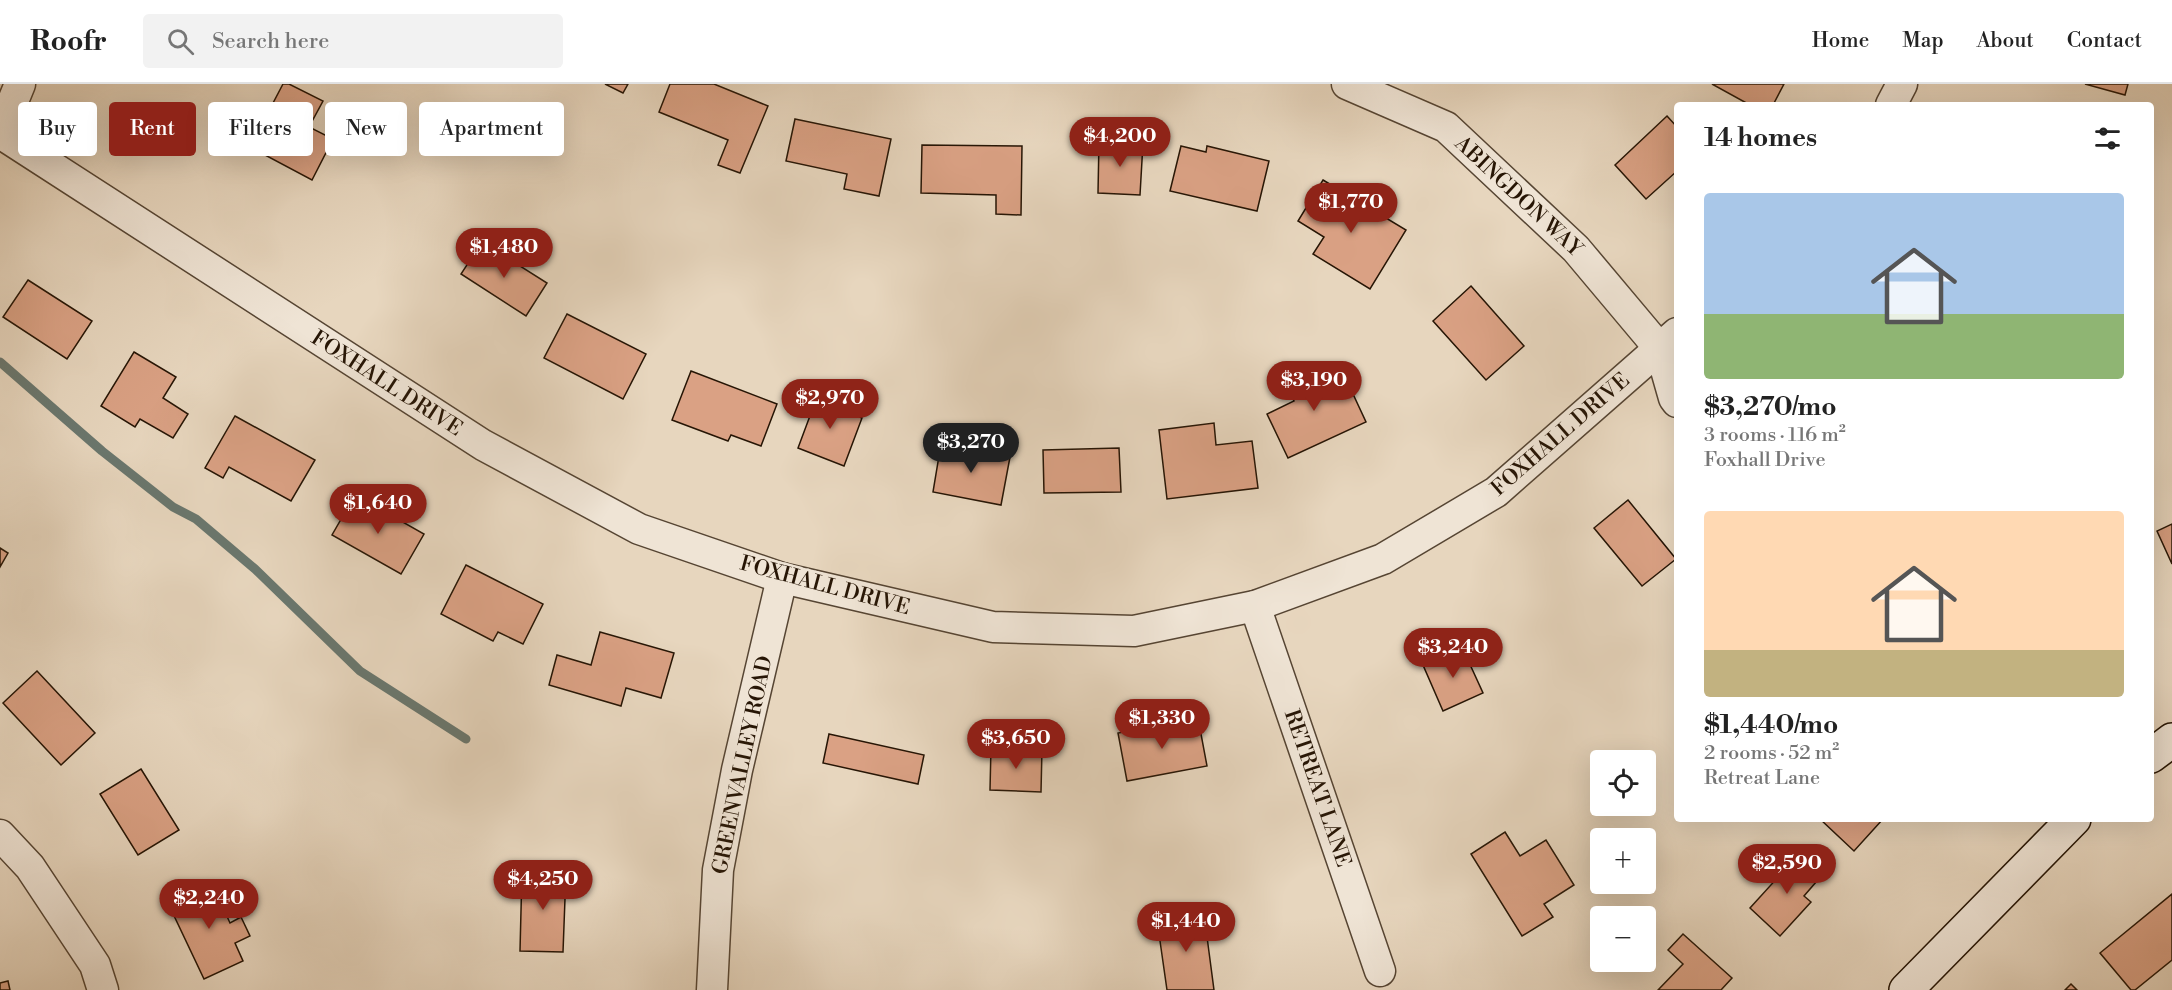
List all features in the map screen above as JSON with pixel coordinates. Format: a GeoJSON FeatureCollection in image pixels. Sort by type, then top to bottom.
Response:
{"type":"FeatureCollection","features":[{"type":"Feature","properties":{"kind":"street"},"geometry":{"type":"LineString","coordinates":[[0,133],[20,84]]}},
{"type":"Feature","properties":{"kind":"street","name":"ABINGDON WAY"},"geometry":{"type":"LineString","coordinates":[[1347,84],[1446,127],[1576,249],[1671,344],[1674,398]]}},
{"type":"Feature","properties":{"kind":"street"},"geometry":{"type":"LineString","coordinates":[[1893,102],[1902,84]]}},
{"type":"Feature","properties":{"kind":"street","name":"FOXHALL DRIVE"},"geometry":{"type":"LineString","coordinates":[[0,133],[483,445],[639,529],[782,578],[993,627],[1134,631],[1256,606],[1383,559],[1496,492],[1671,344]]}},
{"type":"Feature","properties":{"kind":"street","name":"GREENVALLEY ROAD"},"geometry":{"type":"LineString","coordinates":[[712,990],[718,870],[737,770],[782,578]]}},
{"type":"Feature","properties":{"kind":"street","name":"RETREAT LANE"},"geometry":{"type":"LineString","coordinates":[[1256,606],[1380,971]]}},
{"type":"Feature","properties":{"kind":"street"},"geometry":{"type":"LineString","coordinates":[[2154,754],[2172,740]]}},
{"type":"Feature","properties":{"kind":"street"},"geometry":{"type":"LineString","coordinates":[[1906,990],[2061,823]]}},
{"type":"Feature","properties":{"kind":"street"},"geometry":{"type":"LineString","coordinates":[[0,836],[30,867],[94,965],[103,990]]}},
{"type":"Feature","properties":{"kind":"building"},"geometry":{"type":"Polygon","coordinates":[[[283,84],[289,84],[323,101],[313,120],[313,102],[274,102],[283,84]]]}},
{"type":"Feature","properties":{"kind":"building"},"geometry":{"type":"Polygon","coordinates":[[[605,84],[628,84],[623,93],[605,84]]]}},
{"type":"Feature","properties":{"kind":"building"},"geometry":{"type":"Polygon","coordinates":[[[670,84],[714,84],[768,106],[740,173],[718,165],[728,140],[659,112],[670,84]]]}},
{"type":"Feature","properties":{"kind":"building"},"geometry":{"type":"Polygon","coordinates":[[[1712,84],[1784,84],[1775,102],[1745,102],[1712,84]]]}},
{"type":"Feature","properties":{"kind":"building"},"geometry":{"type":"Polygon","coordinates":[[[2085,84],[2128,84],[2125,95],[2085,84]]]}},
{"type":"Feature","properties":{"kind":"building"},"geometry":{"type":"Polygon","coordinates":[[[1667,116],[1674,124],[1674,174],[1646,199],[1615,165],[1667,116]]]}},
{"type":"Feature","properties":{"kind":"building"},"geometry":{"type":"Polygon","coordinates":[[[795,119],[891,139],[879,196],[844,189],[847,174],[786,161],[795,119]]]}},
{"type":"Feature","properties":{"kind":"building"},"geometry":{"type":"Polygon","coordinates":[[[313,129],[325,135],[325,155],[312,180],[267,156],[313,156],[313,129]]]}},
{"type":"Feature","properties":{"kind":"building"},"geometry":{"type":"Polygon","coordinates":[[[1099,141],[1143,143],[1140,195],[1098,193],[1099,141]]]}},
{"type":"Feature","properties":{"kind":"building"},"geometry":{"type":"Polygon","coordinates":[[[922,145],[1022,146],[1021,215],[996,214],[996,195],[921,193],[922,145]]]}},
{"type":"Feature","properties":{"kind":"building"},"geometry":{"type":"Polygon","coordinates":[[[1181,146],[1206,152],[1207,146],[1269,161],[1257,211],[1170,191],[1181,146]]]}},
{"type":"Feature","properties":{"kind":"building"},"geometry":{"type":"Polygon","coordinates":[[[1323,180],[1406,230],[1370,289],[1313,254],[1324,237],[1298,221],[1323,180]]]}},
{"type":"Feature","properties":{"kind":"building"},"geometry":{"type":"Polygon","coordinates":[[[482,242],[547,283],[526,316],[461,274],[482,242]]]}},
{"type":"Feature","properties":{"kind":"building"},"geometry":{"type":"Polygon","coordinates":[[[28,280],[92,321],[67,359],[3,317],[28,280]]]}},
{"type":"Feature","properties":{"kind":"building"},"geometry":{"type":"Polygon","coordinates":[[[1471,286],[1524,346],[1486,380],[1433,321],[1471,286]]]}},
{"type":"Feature","properties":{"kind":"building"},"geometry":{"type":"Polygon","coordinates":[[[567,314],[646,354],[623,399],[544,358],[567,314]]]}},
{"type":"Feature","properties":{"kind":"building"},"geometry":{"type":"Polygon","coordinates":[[[134,352],[176,377],[163,398],[188,414],[173,438],[140,419],[135,427],[101,406],[134,352]]]}},
{"type":"Feature","properties":{"kind":"building"},"geometry":{"type":"Polygon","coordinates":[[[1309,362],[1322,390],[1346,379],[1366,422],[1288,458],[1267,414],[1294,401],[1281,375],[1309,362]]]}},
{"type":"Feature","properties":{"kind":"building"},"geometry":{"type":"Polygon","coordinates":[[[691,371],[777,404],[761,446],[731,435],[728,441],[672,420],[691,371]]]}},
{"type":"Feature","properties":{"kind":"building"},"geometry":{"type":"Polygon","coordinates":[[[820,389],[841,396],[836,408],[862,418],[844,466],[798,448],[820,389]]]}},
{"type":"Feature","properties":{"kind":"building"},"geometry":{"type":"Polygon","coordinates":[[[235,416],[315,460],[291,501],[229,467],[223,478],[205,468],[235,416]]]}},
{"type":"Feature","properties":{"kind":"building"},"geometry":{"type":"Polygon","coordinates":[[[1214,423],[1216,445],[1252,441],[1258,488],[1167,499],[1159,430],[1214,423]]]}},
{"type":"Feature","properties":{"kind":"building"},"geometry":{"type":"Polygon","coordinates":[[[941,444],[1010,457],[1001,505],[933,492],[941,444]]]}},
{"type":"Feature","properties":{"kind":"building"},"geometry":{"type":"Polygon","coordinates":[[[1119,448],[1121,492],[1044,493],[1043,450],[1119,448]]]}},
{"type":"Feature","properties":{"kind":"building"},"geometry":{"type":"Polygon","coordinates":[[[355,495],[424,534],[401,574],[332,535],[355,495]]]}},
{"type":"Feature","properties":{"kind":"building"},"geometry":{"type":"Polygon","coordinates":[[[1628,500],[1674,557],[1674,561],[1642,586],[1594,528],[1628,500]]]}},
{"type":"Feature","properties":{"kind":"building"},"geometry":{"type":"Polygon","coordinates":[[[2172,524],[2172,564],[2157,531],[2172,524]]]}},
{"type":"Feature","properties":{"kind":"building"},"geometry":{"type":"Polygon","coordinates":[[[0,548],[8,553],[0,567],[0,548]]]}},
{"type":"Feature","properties":{"kind":"building"},"geometry":{"type":"Polygon","coordinates":[[[466,565],[543,604],[523,644],[498,632],[493,641],[441,614],[466,565]]]}},
{"type":"Feature","properties":{"kind":"building"},"geometry":{"type":"Polygon","coordinates":[[[600,632],[674,653],[661,698],[626,688],[621,706],[549,685],[557,655],[591,665],[600,632]]]}},
{"type":"Feature","properties":{"kind":"building"},"geometry":{"type":"Polygon","coordinates":[[[1462,647],[1483,693],[1443,711],[1423,665],[1462,647]]]}},
{"type":"Feature","properties":{"kind":"building"},"geometry":{"type":"Polygon","coordinates":[[[37,671],[95,733],[61,765],[3,703],[37,671]]]}},
{"type":"Feature","properties":{"kind":"building"},"geometry":{"type":"Polygon","coordinates":[[[1198,718],[1207,766],[1127,781],[1118,733],[1198,718]]]}},
{"type":"Feature","properties":{"kind":"building"},"geometry":{"type":"Polygon","coordinates":[[[829,734],[924,755],[918,784],[823,763],[829,734]]]}},
{"type":"Feature","properties":{"kind":"building"},"geometry":{"type":"Polygon","coordinates":[[[991,747],[1042,749],[1041,792],[990,790],[991,747]]]}},
{"type":"Feature","properties":{"kind":"building"},"geometry":{"type":"Polygon","coordinates":[[[141,769],[179,830],[138,855],[100,794],[141,769]]]}},
{"type":"Feature","properties":{"kind":"building"},"geometry":{"type":"Polygon","coordinates":[[[1823,822],[1880,822],[1854,851],[1823,822]]]}},
{"type":"Feature","properties":{"kind":"building"},"geometry":{"type":"Polygon","coordinates":[[[1505,832],[1520,856],[1546,840],[1574,885],[1544,904],[1553,917],[1522,936],[1471,854],[1505,832]]]}},
{"type":"Feature","properties":{"kind":"building"},"geometry":{"type":"Polygon","coordinates":[[[1800,853],[1823,874],[1804,896],[1811,902],[1780,936],[1750,908],[1800,853]]]}},
{"type":"Feature","properties":{"kind":"building"},"geometry":{"type":"Polygon","coordinates":[[[522,871],[566,872],[563,952],[520,951],[522,871]]]}},
{"type":"Feature","properties":{"kind":"building"},"geometry":{"type":"Polygon","coordinates":[[[212,883],[230,923],[241,917],[250,936],[235,943],[243,961],[204,979],[168,903],[212,883]]]}},
{"type":"Feature","properties":{"kind":"building"},"geometry":{"type":"Polygon","coordinates":[[[2172,894],[2172,960],[2135,990],[2131,990],[2100,953],[2172,894]]]}},
{"type":"Feature","properties":{"kind":"building"},"geometry":{"type":"Polygon","coordinates":[[[1204,914],[1214,990],[1167,990],[1157,920],[1204,914]]]}},
{"type":"Feature","properties":{"kind":"building"},"geometry":{"type":"Polygon","coordinates":[[[1683,934],[1732,978],[1721,990],[1658,990],[1683,964],[1668,950],[1683,934]]]}},
{"type":"Feature","properties":{"kind":"building"},"geometry":{"type":"Polygon","coordinates":[[[8,981],[10,990],[0,990],[0,983],[8,981]]]}},
{"type":"Feature","properties":{"kind":"building"},"geometry":{"type":"Polygon","coordinates":[[[2071,984],[2077,990],[2065,990],[2071,984]]]}},
{"type":"Feature","properties":{"kind":"waterway"},"geometry":{"type":"LineString","coordinates":[[0,362],[102,451],[173,507],[196,519],[255,569],[360,671],[466,739]]}}]}
